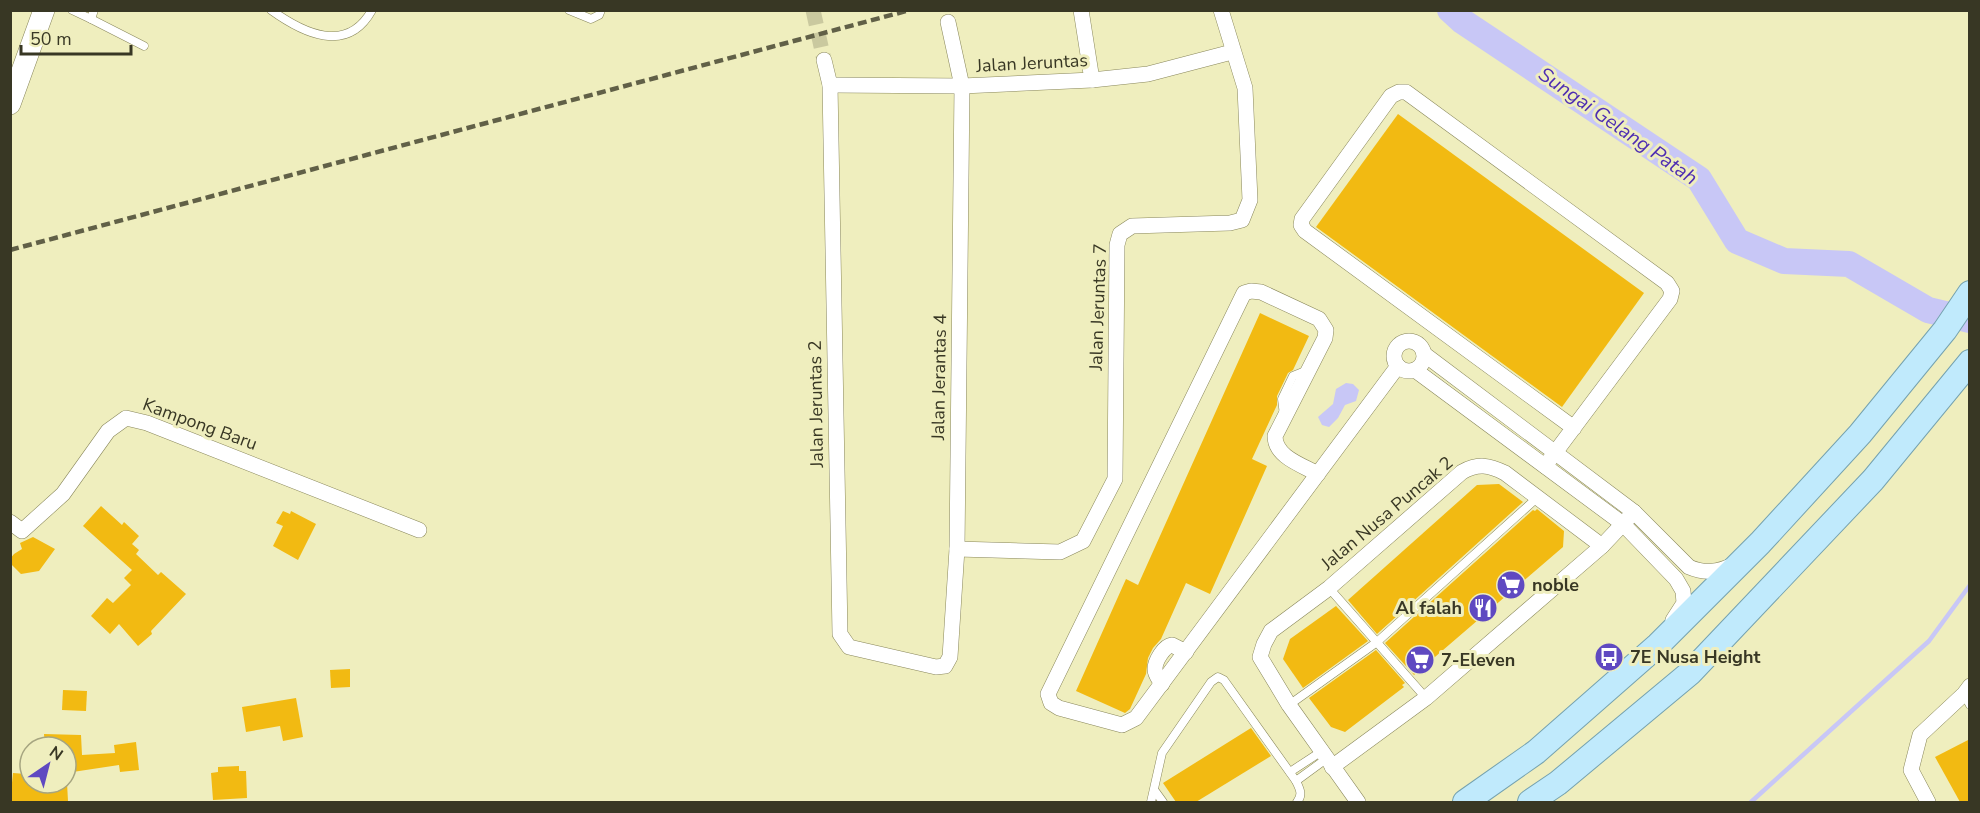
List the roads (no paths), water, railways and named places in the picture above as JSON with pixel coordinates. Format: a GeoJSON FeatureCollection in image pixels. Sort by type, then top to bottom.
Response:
{"type":"FeatureCollection","features":[{"type":"Feature","properties":{"kind":"main road"},"geometry":{"type":"LineString","coordinates":[[10,104],[44,10]]}},
{"type":"Feature","properties":{"kind":"main road"},"geometry":{"type":"LineString","coordinates":[[1465,802],[1536,752],[1658,645],[1760,543],[1860,434],[1945,330],[1965,300]]}},
{"type":"Feature","properties":{"kind":"main road"},"geometry":{"type":"LineString","coordinates":[[1530,802],[1558,783],[1690,673],[1873,480],[1970,362]]}},
{"type":"Feature","properties":{"kind":"street"},"geometry":{"type":"LineString","coordinates":[[1081,10],[1092,81]]}},
{"type":"Feature","properties":{"kind":"street"},"geometry":{"type":"LineString","coordinates":[[1221,10],[1232,52]]}},
{"type":"Feature","properties":{"kind":"street","name":"Jalan Jerantas 4"},"geometry":{"type":"LineString","coordinates":[[945,666],[950,657],[957,549],[962,86],[948,22]]}},
{"type":"Feature","properties":{"kind":"street","name":"Jalan Jeruntas"},"geometry":{"type":"LineString","coordinates":[[830,85],[962,86],[1092,81],[1148,74],[1232,52]]}},
{"type":"Feature","properties":{"kind":"street","name":"Jalan Jeruntas 7"},"geometry":{"type":"LineString","coordinates":[[957,549],[1060,552],[1083,541],[1108,496],[1115,479],[1117,244],[1120,234],[1132,225],[1230,223],[1242,219],[1250,200],[1245,88],[1232,52]]}},
{"type":"Feature","properties":{"kind":"street","name":"Jalan Jeruntas 2"},"geometry":{"type":"LineString","coordinates":[[824,60],[830,85],[840,634],[849,647],[936,667],[945,666]]}},
{"type":"Feature","properties":{"kind":"street"},"geometry":{"type":"LineString","coordinates":[[1545,466],[1574,428],[1670,299],[1672,291],[1668,283],[1406,92],[1398,92],[1391,96],[1302,219],[1301,225],[1305,231],[1574,428]]}},
{"type":"Feature","properties":{"kind":"street"},"geometry":{"type":"LineString","coordinates":[[1318,474],[1279,452],[1275,444],[1275,436],[1325,338],[1324,324],[1319,319],[1261,292],[1244,293],[1048,694],[1051,703],[1059,708],[1122,725],[1136,718],[1162,684],[1155,667],[1165,648],[1172,645],[1186,652],[1318,474],[1398,366]]}},
{"type":"Feature","properties":{"kind":"street"},"geometry":{"type":"LineString","coordinates":[[1424,354],[1421,366],[1408,371],[1395,362],[1394,351],[1396,346],[1405,341],[1410,340],[1420,345],[1424,354],[1634,512],[1689,567],[1701,572],[1719,571],[1739,563]]}},
{"type":"Feature","properties":{"kind":"street"},"geometry":{"type":"LineString","coordinates":[[1415,370],[1623,524],[1676,579],[1683,591],[1684,603],[1658,645]]}},
{"type":"Feature","properties":{"kind":"street","name":"Kampong Baru"},"geometry":{"type":"LineString","coordinates":[[10,522],[22,531],[63,494],[108,430],[126,418],[147,423],[419,530]]}},
{"type":"Feature","properties":{"kind":"street","name":"Jalan Nusa Puncak 2"},"geometry":{"type":"LineString","coordinates":[[1289,705],[1260,657],[1271,631],[1329,588],[1462,472],[1473,466],[1490,465],[1505,473],[1602,546]]}},
{"type":"Feature","properties":{"kind":"street"},"geometry":{"type":"LineString","coordinates":[[1327,759],[1426,698],[1602,546],[1634,512]]}},
{"type":"Feature","properties":{"kind":"street"},"geometry":{"type":"LineString","coordinates":[[1928,802],[1911,770],[1920,735],[1968,695]]}},
{"type":"Feature","properties":{"kind":"street"},"geometry":{"type":"LineString","coordinates":[[1289,705],[1358,802]]}},
{"type":"Feature","properties":{"kind":"lane"},"geometry":{"type":"LineString","coordinates":[[72,10],[92,15],[144,46]]}},
{"type":"Feature","properties":{"kind":"lane"},"geometry":{"type":"LineString","coordinates":[[271,10],[298,27],[327,36],[347,34],[363,23],[372,10]]}},
{"type":"Feature","properties":{"kind":"lane"},"geometry":{"type":"LineString","coordinates":[[569,10],[591,19],[602,10]]}},
{"type":"Feature","properties":{"kind":"lane"},"geometry":{"type":"LineString","coordinates":[[1289,705],[1377,642],[1538,497]]}},
{"type":"Feature","properties":{"kind":"lane"},"geometry":{"type":"LineString","coordinates":[[1329,588],[1426,698]]}},
{"type":"Feature","properties":{"kind":"lane"},"geometry":{"type":"LineString","coordinates":[[1151,802],[1162,753],[1211,681],[1218,676],[1224,680],[1296,781],[1301,790],[1296,802]]}},
{"type":"Feature","properties":{"kind":"lane"},"geometry":{"type":"LineString","coordinates":[[1290,772],[1327,759]]}},
{"type":"Feature","properties":{"kind":"lane"},"geometry":{"type":"LineString","coordinates":[[1296,781],[1327,759]]}},
{"type":"Feature","properties":{"kind":"lane"},"geometry":{"type":"LineString","coordinates":[[1155,791],[1162,802]]}},
{"type":"Feature","properties":{"kind":"water"},"geometry":{"type":"Polygon","coordinates":[[[1346,383],[1353,384],[1359,390],[1356,401],[1345,405],[1338,418],[1329,427],[1322,425],[1318,417],[1333,404],[1336,389],[1346,383]]]}},
{"type":"Feature","properties":{"kind":"waterway","name":"Sungai Gelang Patah"},"geometry":{"type":"LineString","coordinates":[[1450,10],[1462,21],[1699,179],[1737,241],[1784,261],[1849,264],[1928,310],[1970,320]]}},
{"type":"Feature","properties":{"kind":"waterway"},"geometry":{"type":"LineString","coordinates":[[1751,802],[1929,641],[1970,585]]}},
{"type":"Feature","properties":{"kind":"tunnel"},"geometry":{"type":"LineString","coordinates":[[813,10],[824,60]]}},
{"type":"Feature","properties":{"kind":"railway"},"geometry":{"type":"LineString","coordinates":[[10,250],[910,10]]}},
{"type":"Feature","properties":{"kind":"place","name":"noble"},"geometry":{"type":"Point","coordinates":[1511,585]}},
{"type":"Feature","properties":{"kind":"place","name":"Al falah"},"geometry":{"type":"Point","coordinates":[1483,608]}},
{"type":"Feature","properties":{"kind":"place","name":"7E Nusa Height"},"geometry":{"type":"Point","coordinates":[1609,657]}},
{"type":"Feature","properties":{"kind":"place","name":"7-Eleven"},"geometry":{"type":"Point","coordinates":[1420,660]}}]}
